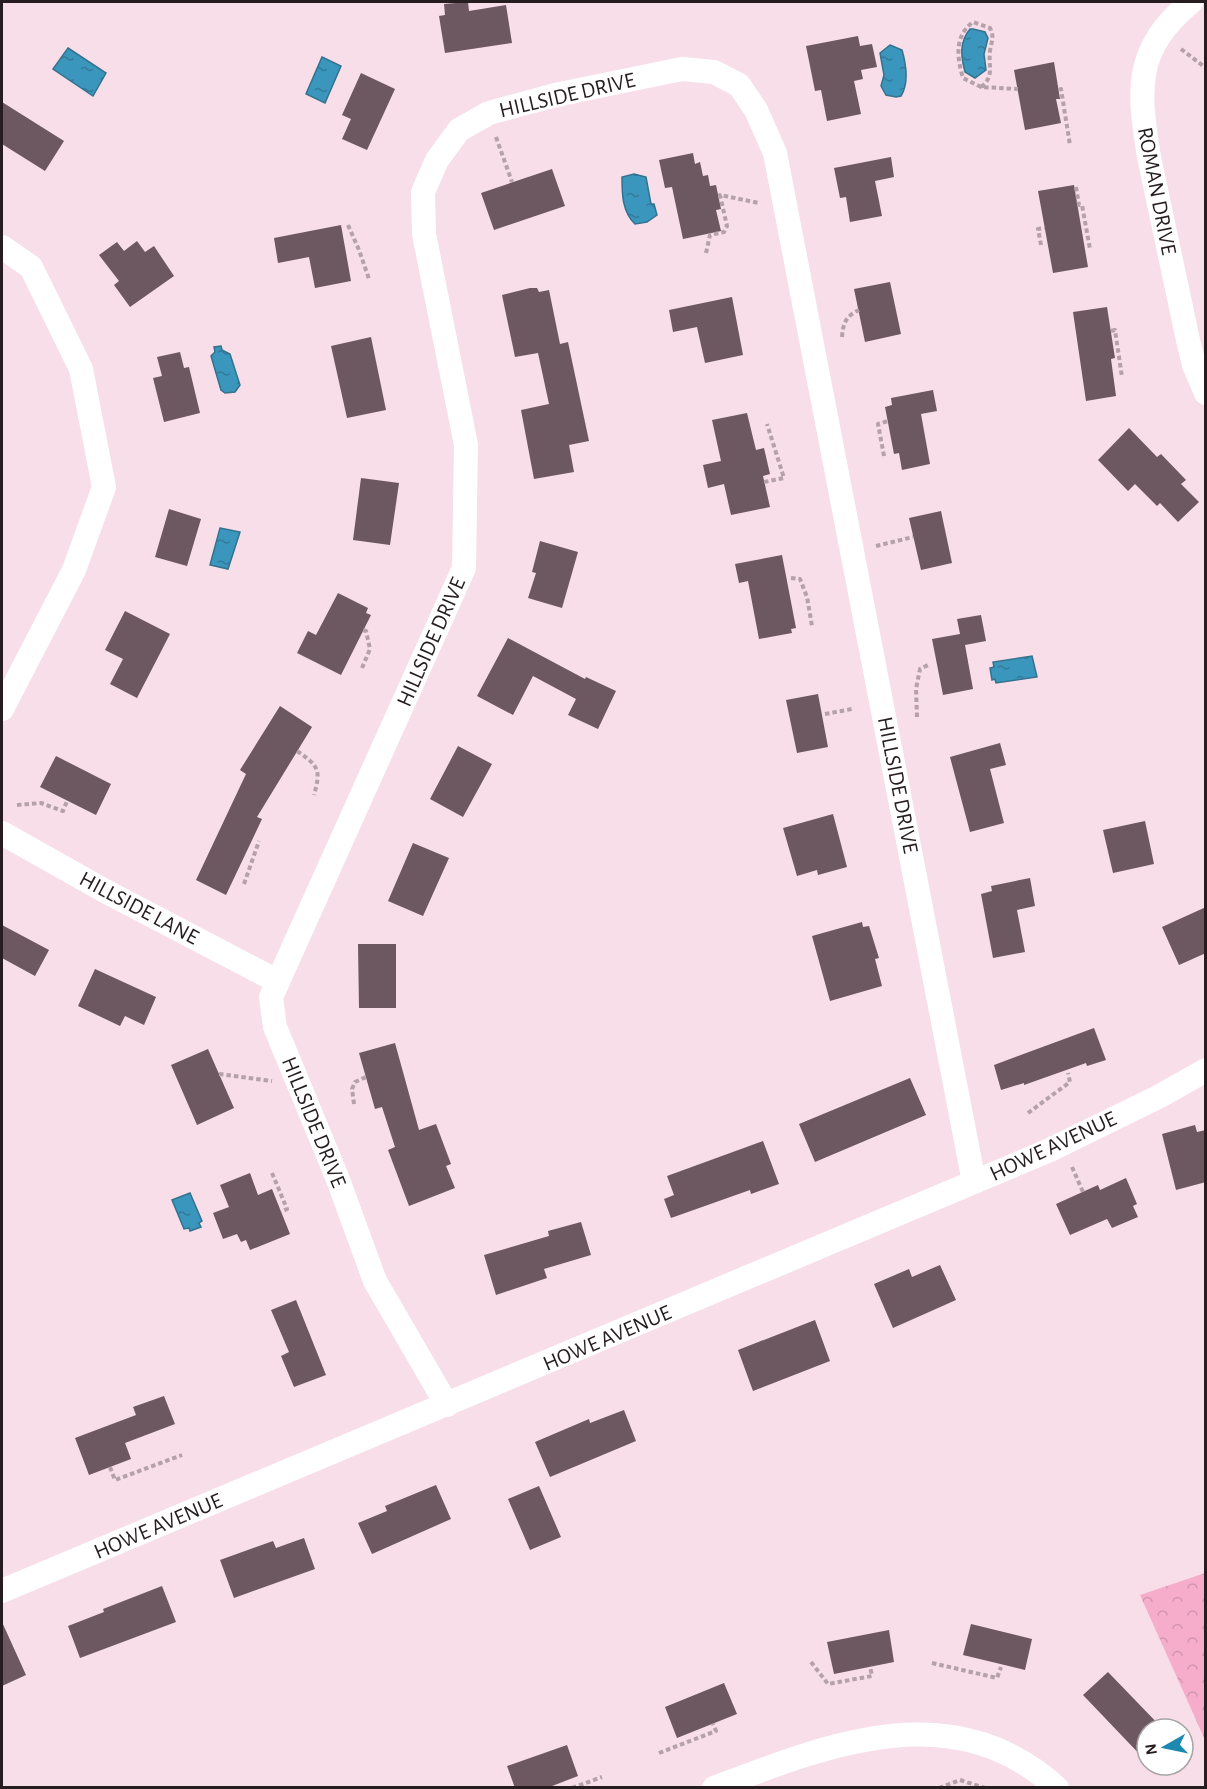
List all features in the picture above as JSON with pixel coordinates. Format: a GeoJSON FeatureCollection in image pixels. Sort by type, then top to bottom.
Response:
{"type":"FeatureCollection","features":[{"type":"Feature","properties":{"kind":"street","name":"ROMAN DRIVE"},"geometry":{"type":"LineString","coordinates":[[1191,2],[1173,16],[1151,48],[1145,66],[1142,99],[1149,157],[1183,317],[1194,365],[1206,393]]}},
{"type":"Feature","properties":{"kind":"street","name":"HILLSIDE DRIVE"},"geometry":{"type":"LineString","coordinates":[[447,1405],[375,1281],[337,1177],[275,1027],[271,997],[464,568],[466,445],[424,234],[423,192],[437,160],[459,130],[489,113],[533,100],[682,69],[714,72],[739,85],[756,110],[775,153],[974,1182]]}},
{"type":"Feature","properties":{"kind":"street"},"geometry":{"type":"LineString","coordinates":[[2,247],[31,267],[81,369],[104,486],[74,570],[2,709]]}},
{"type":"Feature","properties":{"kind":"street","name":"HILLSIDE LANE"},"geometry":{"type":"LineString","coordinates":[[2,833],[105,891],[277,981]]}},
{"type":"Feature","properties":{"kind":"street","name":"HOWE AVENUE"},"geometry":{"type":"LineString","coordinates":[[2,1591],[1050,1150],[1206,1070]]}},
{"type":"Feature","properties":{"kind":"street"},"geometry":{"type":"LineString","coordinates":[[714,1788],[784,1761],[860,1739],[914,1733],[965,1739],[989,1747],[1013,1757],[1057,1788]]}},
{"type":"Feature","properties":{"kind":"path"},"geometry":{"type":"LineString","coordinates":[[981,87],[990,75],[989,54],[994,36],[990,28],[973,22],[965,28],[957,56],[963,78],[981,87],[1018,89]]}},
{"type":"Feature","properties":{"kind":"path"},"geometry":{"type":"LineString","coordinates":[[1173,43],[1206,68]]}},
{"type":"Feature","properties":{"kind":"path"},"geometry":{"type":"LineString","coordinates":[[1059,90],[1061,89],[1071,145]]}},
{"type":"Feature","properties":{"kind":"path"},"geometry":{"type":"LineString","coordinates":[[489,113],[512,182]]}},
{"type":"Feature","properties":{"kind":"path"},"geometry":{"type":"LineString","coordinates":[[1076,187],[1079,205],[1082,205],[1083,224],[1089,249]]}},
{"type":"Feature","properties":{"kind":"path"},"geometry":{"type":"LineString","coordinates":[[706,253],[710,236],[724,232],[727,226],[720,195],[759,203]]}},
{"type":"Feature","properties":{"kind":"path"},"geometry":{"type":"LineString","coordinates":[[348,225],[369,279]]}},
{"type":"Feature","properties":{"kind":"path"},"geometry":{"type":"LineString","coordinates":[[1041,245],[1038,230],[1045,228]]}},
{"type":"Feature","properties":{"kind":"path"},"geometry":{"type":"LineString","coordinates":[[842,338],[842,325],[849,314],[859,309]]}},
{"type":"Feature","properties":{"kind":"path"},"geometry":{"type":"LineString","coordinates":[[1111,331],[1115,330],[1122,377]]}},
{"type":"Feature","properties":{"kind":"path"},"geometry":{"type":"LineString","coordinates":[[884,456],[878,424],[888,421]]}},
{"type":"Feature","properties":{"kind":"path"},"geometry":{"type":"LineString","coordinates":[[764,482],[783,478],[767,424]]}},
{"type":"Feature","properties":{"kind":"path"},"geometry":{"type":"LineString","coordinates":[[872,547],[913,537]]}},
{"type":"Feature","properties":{"kind":"path"},"geometry":{"type":"LineString","coordinates":[[791,578],[800,579],[807,597],[812,626]]}},
{"type":"Feature","properties":{"kind":"path"},"geometry":{"type":"LineString","coordinates":[[362,668],[370,649],[366,631],[363,630]]}},
{"type":"Feature","properties":{"kind":"path"},"geometry":{"type":"LineString","coordinates":[[917,717],[915,689],[920,669],[930,663]]}},
{"type":"Feature","properties":{"kind":"path"},"geometry":{"type":"LineString","coordinates":[[825,714],[852,709]]}},
{"type":"Feature","properties":{"kind":"path"},"geometry":{"type":"LineString","coordinates":[[297,751],[313,762],[319,777],[314,795]]}},
{"type":"Feature","properties":{"kind":"path"},"geometry":{"type":"LineString","coordinates":[[17,806],[41,803],[63,811],[67,801]]}},
{"type":"Feature","properties":{"kind":"path"},"geometry":{"type":"LineString","coordinates":[[244,884],[259,841]]}},
{"type":"Feature","properties":{"kind":"path"},"geometry":{"type":"LineString","coordinates":[[1028,1113],[1070,1082],[1068,1073]]}},
{"type":"Feature","properties":{"kind":"path"},"geometry":{"type":"LineString","coordinates":[[219,1074],[273,1081]]}},
{"type":"Feature","properties":{"kind":"path"},"geometry":{"type":"LineString","coordinates":[[354,1104],[352,1089],[354,1082],[366,1077]]}},
{"type":"Feature","properties":{"kind":"path"},"geometry":{"type":"LineString","coordinates":[[272,1173],[287,1209],[281,1212]]}},
{"type":"Feature","properties":{"kind":"path"},"geometry":{"type":"LineString","coordinates":[[110,1467],[115,1480],[182,1455]]}},
{"type":"Feature","properties":{"kind":"path"},"geometry":{"type":"LineString","coordinates":[[811,1662],[828,1684],[872,1676],[870,1666]]}},
{"type":"Feature","properties":{"kind":"path"},"geometry":{"type":"LineString","coordinates":[[932,1663],[997,1678],[1001,1667]]}},
{"type":"Feature","properties":{"kind":"path"},"geometry":{"type":"LineString","coordinates":[[658,1753],[716,1731],[713,1724]]}},
{"type":"Feature","properties":{"kind":"path"},"geometry":{"type":"LineString","coordinates":[[572,1788],[602,1777]]}},
{"type":"Feature","properties":{"kind":"path"},"geometry":{"type":"LineString","coordinates":[[939,1788],[960,1780],[982,1785],[985,1788]]}},
{"type":"Feature","properties":{"kind":"green space"},"geometry":{"type":"Polygon","coordinates":[[[1206,1574],[1205,1740],[1195,1717],[1140,1595],[1206,1574]]]}},
{"type":"Feature","properties":{"kind":"water"},"geometry":{"type":"Polygon","coordinates":[[[973,29],[985,32],[988,38],[984,54],[986,70],[975,78],[965,72],[962,55],[966,34],[973,29]]]}},
{"type":"Feature","properties":{"kind":"water"},"geometry":{"type":"Polygon","coordinates":[[[890,45],[902,50],[906,67],[904,91],[901,96],[896,97],[886,95],[881,86],[884,75],[880,53],[890,45]]]}},
{"type":"Feature","properties":{"kind":"water"},"geometry":{"type":"Polygon","coordinates":[[[68,48],[106,73],[93,96],[53,69],[68,48]]]}},
{"type":"Feature","properties":{"kind":"water"},"geometry":{"type":"Polygon","coordinates":[[[322,57],[341,66],[325,103],[306,94],[322,57]]]}},
{"type":"Feature","properties":{"kind":"water"},"geometry":{"type":"Polygon","coordinates":[[[634,174],[646,177],[651,204],[654,204],[657,215],[647,222],[635,224],[625,208],[622,183],[622,177],[634,174]]]}},
{"type":"Feature","properties":{"kind":"water"},"geometry":{"type":"Polygon","coordinates":[[[221,346],[222,350],[230,354],[240,385],[235,392],[225,393],[221,390],[211,356],[215,352],[214,347],[221,346]]]}},
{"type":"Feature","properties":{"kind":"water"},"geometry":{"type":"Polygon","coordinates":[[[220,528],[240,532],[228,569],[210,565],[220,528]]]}},
{"type":"Feature","properties":{"kind":"water"},"geometry":{"type":"Polygon","coordinates":[[[1032,656],[1037,677],[996,683],[995,679],[992,680],[990,668],[994,667],[993,662],[1032,656]]]}},
{"type":"Feature","properties":{"kind":"water"},"geometry":{"type":"Polygon","coordinates":[[[190,1193],[202,1221],[199,1223],[201,1227],[190,1231],[189,1228],[184,1229],[172,1200],[190,1193]]]}},
{"type":"Feature","properties":{"kind":"building"},"geometry":{"type":"Polygon","coordinates":[[[468,2],[469,11],[506,5],[512,43],[445,53],[439,16],[445,15],[444,4],[468,2]]]}},
{"type":"Feature","properties":{"kind":"building"},"geometry":{"type":"Polygon","coordinates":[[[858,36],[860,46],[872,44],[877,67],[861,70],[863,79],[854,81],[861,114],[827,121],[821,90],[815,91],[806,46],[858,36]]]}},
{"type":"Feature","properties":{"kind":"building"},"geometry":{"type":"Polygon","coordinates":[[[1054,62],[1060,99],[1056,99],[1061,123],[1025,130],[1014,70],[1054,62]]]}},
{"type":"Feature","properties":{"kind":"building"},"geometry":{"type":"Polygon","coordinates":[[[361,73],[395,89],[367,150],[342,139],[351,119],[342,115],[361,73]]]}},
{"type":"Feature","properties":{"kind":"building"},"geometry":{"type":"Polygon","coordinates":[[[2,102],[64,141],[45,171],[2,144],[2,102]]]}},
{"type":"Feature","properties":{"kind":"building"},"geometry":{"type":"Polygon","coordinates":[[[693,153],[695,164],[700,162],[703,176],[708,175],[710,186],[716,185],[721,209],[716,210],[721,231],[683,239],[672,187],[665,188],[659,160],[693,153]]]}},
{"type":"Feature","properties":{"kind":"building"},"geometry":{"type":"Polygon","coordinates":[[[891,157],[894,177],[875,181],[882,216],[850,222],[846,197],[840,198],[834,168],[891,157]]]}},
{"type":"Feature","properties":{"kind":"building"},"geometry":{"type":"Polygon","coordinates":[[[552,169],[565,206],[494,230],[481,193],[552,169]]]}},
{"type":"Feature","properties":{"kind":"building"},"geometry":{"type":"Polygon","coordinates":[[[1074,185],[1088,267],[1053,273],[1038,191],[1074,185]]]}},
{"type":"Feature","properties":{"kind":"building"},"geometry":{"type":"Polygon","coordinates":[[[341,225],[351,281],[315,288],[309,257],[278,263],[274,238],[341,225]]]}},
{"type":"Feature","properties":{"kind":"building"},"geometry":{"type":"Polygon","coordinates":[[[137,241],[145,252],[154,246],[174,276],[130,307],[114,285],[119,281],[99,255],[117,242],[124,251],[137,241]]]}},
{"type":"Feature","properties":{"kind":"building"},"geometry":{"type":"Polygon","coordinates":[[[890,282],[901,334],[865,342],[854,289],[890,282]]]}},
{"type":"Feature","properties":{"kind":"building"},"geometry":{"type":"Polygon","coordinates":[[[537,288],[539,292],[549,290],[560,344],[568,342],[589,441],[569,445],[574,472],[534,479],[521,410],[549,404],[538,353],[515,357],[502,295],[537,288]]]}},
{"type":"Feature","properties":{"kind":"building"},"geometry":{"type":"Polygon","coordinates":[[[732,297],[743,355],[705,363],[697,327],[673,332],[669,310],[732,297]]]}},
{"type":"Feature","properties":{"kind":"building"},"geometry":{"type":"Polygon","coordinates":[[[1107,307],[1115,358],[1111,359],[1116,396],[1086,401],[1073,312],[1107,307]]]}},
{"type":"Feature","properties":{"kind":"building"},"geometry":{"type":"Polygon","coordinates":[[[371,337],[386,410],[347,418],[331,346],[371,337]]]}},
{"type":"Feature","properties":{"kind":"building"},"geometry":{"type":"Polygon","coordinates":[[[180,352],[184,368],[189,367],[200,413],[164,422],[153,378],[162,376],[157,357],[180,352]]]}},
{"type":"Feature","properties":{"kind":"building"},"geometry":{"type":"Polygon","coordinates":[[[933,390],[937,411],[921,414],[930,464],[902,470],[899,453],[894,454],[885,407],[892,405],[891,398],[933,390]]]}},
{"type":"Feature","properties":{"kind":"building"},"geometry":{"type":"Polygon","coordinates":[[[747,413],[756,450],[764,448],[770,474],[763,476],[770,507],[731,515],[724,484],[708,488],[703,465],[721,461],[712,420],[747,413]]]}},
{"type":"Feature","properties":{"kind":"building"},"geometry":{"type":"Polygon","coordinates":[[[1129,428],[1157,457],[1161,454],[1186,480],[1181,484],[1199,502],[1178,522],[1160,503],[1157,506],[1135,484],[1128,491],[1098,460],[1129,428]]]}},
{"type":"Feature","properties":{"kind":"building"},"geometry":{"type":"Polygon","coordinates":[[[361,478],[399,483],[390,545],[353,540],[361,478]]]}},
{"type":"Feature","properties":{"kind":"building"},"geometry":{"type":"Polygon","coordinates":[[[169,509],[201,519],[187,566],[155,557],[169,509]]]}},
{"type":"Feature","properties":{"kind":"building"},"geometry":{"type":"Polygon","coordinates":[[[941,511],[952,563],[921,570],[909,518],[941,511]]]}},
{"type":"Feature","properties":{"kind":"building"},"geometry":{"type":"Polygon","coordinates":[[[540,541],[578,552],[562,608],[528,598],[536,573],[532,572],[540,541]]]}},
{"type":"Feature","properties":{"kind":"building"},"geometry":{"type":"Polygon","coordinates":[[[782,555],[796,628],[791,629],[792,633],[759,639],[748,581],[739,583],[735,564],[782,555]]]}},
{"type":"Feature","properties":{"kind":"building"},"geometry":{"type":"Polygon","coordinates":[[[338,593],[368,608],[366,613],[371,615],[341,675],[297,653],[308,631],[316,635],[338,593]]]}},
{"type":"Feature","properties":{"kind":"building"},"geometry":{"type":"Polygon","coordinates":[[[125,611],[170,634],[137,698],[110,684],[123,659],[105,650],[125,611]]]}},
{"type":"Feature","properties":{"kind":"building"},"geometry":{"type":"Polygon","coordinates":[[[981,615],[986,641],[965,645],[973,689],[943,695],[932,639],[960,634],[957,619],[981,615]]]}},
{"type":"Feature","properties":{"kind":"building"},"geometry":{"type":"Polygon","coordinates":[[[508,638],[585,679],[586,677],[616,691],[598,729],[568,715],[576,699],[533,676],[513,715],[477,696],[508,638]]]}},
{"type":"Feature","properties":{"kind":"building"},"geometry":{"type":"Polygon","coordinates":[[[818,694],[828,747],[797,753],[786,700],[818,694]]]}},
{"type":"Feature","properties":{"kind":"building"},"geometry":{"type":"Polygon","coordinates":[[[280,706],[312,727],[257,817],[262,819],[226,895],[196,880],[246,774],[240,770],[280,706]]]}},
{"type":"Feature","properties":{"kind":"building"},"geometry":{"type":"Polygon","coordinates":[[[1000,743],[1006,765],[990,769],[1004,823],[970,832],[950,757],[1000,743]]]}},
{"type":"Feature","properties":{"kind":"building"},"geometry":{"type":"Polygon","coordinates":[[[458,746],[492,764],[463,817],[430,799],[458,746]]]}},
{"type":"Feature","properties":{"kind":"building"},"geometry":{"type":"Polygon","coordinates":[[[56,756],[111,784],[96,815],[40,787],[56,756]]]}},
{"type":"Feature","properties":{"kind":"building"},"geometry":{"type":"Polygon","coordinates":[[[833,814],[847,867],[818,875],[817,870],[797,876],[783,828],[833,814]]]}},
{"type":"Feature","properties":{"kind":"building"},"geometry":{"type":"Polygon","coordinates":[[[1145,821],[1154,864],[1113,873],[1103,830],[1145,821]]]}},
{"type":"Feature","properties":{"kind":"building"},"geometry":{"type":"Polygon","coordinates":[[[413,843],[449,858],[423,916],[388,901],[413,843]]]}},
{"type":"Feature","properties":{"kind":"building"},"geometry":{"type":"Polygon","coordinates":[[[1030,878],[1035,906],[1017,910],[1025,952],[993,958],[981,894],[992,891],[991,886],[1030,878]]]}},
{"type":"Feature","properties":{"kind":"building"},"geometry":{"type":"Polygon","coordinates":[[[1206,907],[1206,953],[1179,965],[1162,927],[1206,907]]]}},
{"type":"Feature","properties":{"kind":"building"},"geometry":{"type":"Polygon","coordinates":[[[862,922],[863,927],[869,926],[879,958],[875,959],[882,986],[830,1001],[812,936],[862,922]]]}},
{"type":"Feature","properties":{"kind":"building"},"geometry":{"type":"Polygon","coordinates":[[[2,925],[49,950],[35,976],[2,958],[2,925]]]}},
{"type":"Feature","properties":{"kind":"building"},"geometry":{"type":"Polygon","coordinates":[[[358,944],[396,944],[396,1008],[359,1008],[358,944]]]}},
{"type":"Feature","properties":{"kind":"building"},"geometry":{"type":"Polygon","coordinates":[[[95,969],[156,997],[144,1025],[125,1016],[120,1026],[78,1006],[95,969]]]}},
{"type":"Feature","properties":{"kind":"building"},"geometry":{"type":"Polygon","coordinates":[[[1094,1028],[1106,1060],[1087,1066],[1086,1063],[1024,1085],[1024,1083],[1001,1090],[994,1065],[1094,1028]]]}},
{"type":"Feature","properties":{"kind":"building"},"geometry":{"type":"Polygon","coordinates":[[[395,1043],[419,1130],[436,1124],[451,1164],[446,1166],[455,1188],[409,1206],[388,1150],[395,1147],[382,1107],[375,1109],[359,1053],[395,1043]]]}},
{"type":"Feature","properties":{"kind":"building"},"geometry":{"type":"Polygon","coordinates":[[[208,1049],[234,1108],[197,1125],[171,1065],[208,1049]]]}},
{"type":"Feature","properties":{"kind":"building"},"geometry":{"type":"Polygon","coordinates":[[[910,1078],[926,1115],[815,1162],[799,1124],[910,1078]]]}},
{"type":"Feature","properties":{"kind":"building"},"geometry":{"type":"Polygon","coordinates":[[[1195,1125],[1197,1132],[1206,1130],[1206,1182],[1176,1190],[1162,1134],[1195,1125]]]}},
{"type":"Feature","properties":{"kind":"building"},"geometry":{"type":"Polygon","coordinates":[[[763,1141],[779,1184],[751,1194],[750,1190],[671,1218],[664,1199],[674,1195],[667,1176],[763,1141]]]}},
{"type":"Feature","properties":{"kind":"building"},"geometry":{"type":"Polygon","coordinates":[[[250,1173],[258,1195],[272,1189],[290,1234],[250,1250],[246,1240],[241,1242],[237,1234],[223,1239],[213,1213],[229,1207],[220,1185],[250,1173]]]}},
{"type":"Feature","properties":{"kind":"building"},"geometry":{"type":"Polygon","coordinates":[[[1126,1178],[1137,1204],[1133,1206],[1138,1217],[1112,1228],[1107,1219],[1070,1235],[1056,1204],[1098,1185],[1100,1190],[1126,1178]]]}},
{"type":"Feature","properties":{"kind":"building"},"geometry":{"type":"Polygon","coordinates":[[[581,1222],[591,1255],[544,1269],[547,1278],[496,1295],[484,1255],[549,1236],[548,1231],[581,1222]]]}},
{"type":"Feature","properties":{"kind":"building"},"geometry":{"type":"Polygon","coordinates":[[[940,1265],[956,1300],[893,1328],[874,1284],[909,1269],[912,1277],[940,1265]]]}},
{"type":"Feature","properties":{"kind":"building"},"geometry":{"type":"Polygon","coordinates":[[[296,1300],[326,1375],[294,1387],[281,1356],[289,1352],[271,1310],[296,1300]]]}},
{"type":"Feature","properties":{"kind":"building"},"geometry":{"type":"Polygon","coordinates":[[[815,1320],[830,1361],[753,1391],[738,1350],[815,1320]]]}},
{"type":"Feature","properties":{"kind":"building"},"geometry":{"type":"Polygon","coordinates":[[[164,1396],[175,1424],[125,1443],[131,1459],[89,1475],[75,1438],[136,1415],[133,1407],[164,1396]]]}},
{"type":"Feature","properties":{"kind":"building"},"geometry":{"type":"Polygon","coordinates":[[[624,1410],[636,1441],[550,1477],[535,1442],[589,1419],[590,1423],[624,1410]]]}},
{"type":"Feature","properties":{"kind":"building"},"geometry":{"type":"Polygon","coordinates":[[[436,1485],[451,1519],[372,1554],[358,1523],[387,1511],[385,1506],[436,1485]]]}},
{"type":"Feature","properties":{"kind":"building"},"geometry":{"type":"Polygon","coordinates":[[[539,1486],[561,1537],[530,1550],[508,1499],[539,1486]]]}},
{"type":"Feature","properties":{"kind":"building"},"geometry":{"type":"Polygon","coordinates":[[[304,1538],[315,1569],[234,1598],[220,1560],[273,1541],[276,1548],[304,1538]]]}},
{"type":"Feature","properties":{"kind":"building"},"geometry":{"type":"Polygon","coordinates":[[[162,1586],[176,1622],[80,1658],[68,1626],[104,1612],[103,1609],[162,1586]]]}},
{"type":"Feature","properties":{"kind":"building"},"geometry":{"type":"Polygon","coordinates":[[[2,1622],[26,1675],[2,1686],[2,1622]]]}},
{"type":"Feature","properties":{"kind":"building"},"geometry":{"type":"Polygon","coordinates":[[[971,1624],[1032,1639],[1025,1670],[963,1655],[971,1624]]]}},
{"type":"Feature","properties":{"kind":"building"},"geometry":{"type":"Polygon","coordinates":[[[889,1630],[894,1662],[834,1674],[827,1642],[889,1630]]]}},
{"type":"Feature","properties":{"kind":"building"},"geometry":{"type":"Polygon","coordinates":[[[1108,1672],[1151,1717],[1135,1717],[1135,1749],[1083,1695],[1108,1672]]]}},
{"type":"Feature","properties":{"kind":"building"},"geometry":{"type":"Polygon","coordinates":[[[724,1683],[737,1714],[677,1738],[665,1707],[724,1683]]]}},
{"type":"Feature","properties":{"kind":"building"},"geometry":{"type":"Polygon","coordinates":[[[567,1745],[578,1776],[547,1788],[515,1788],[507,1766],[567,1745]]]}}]}
